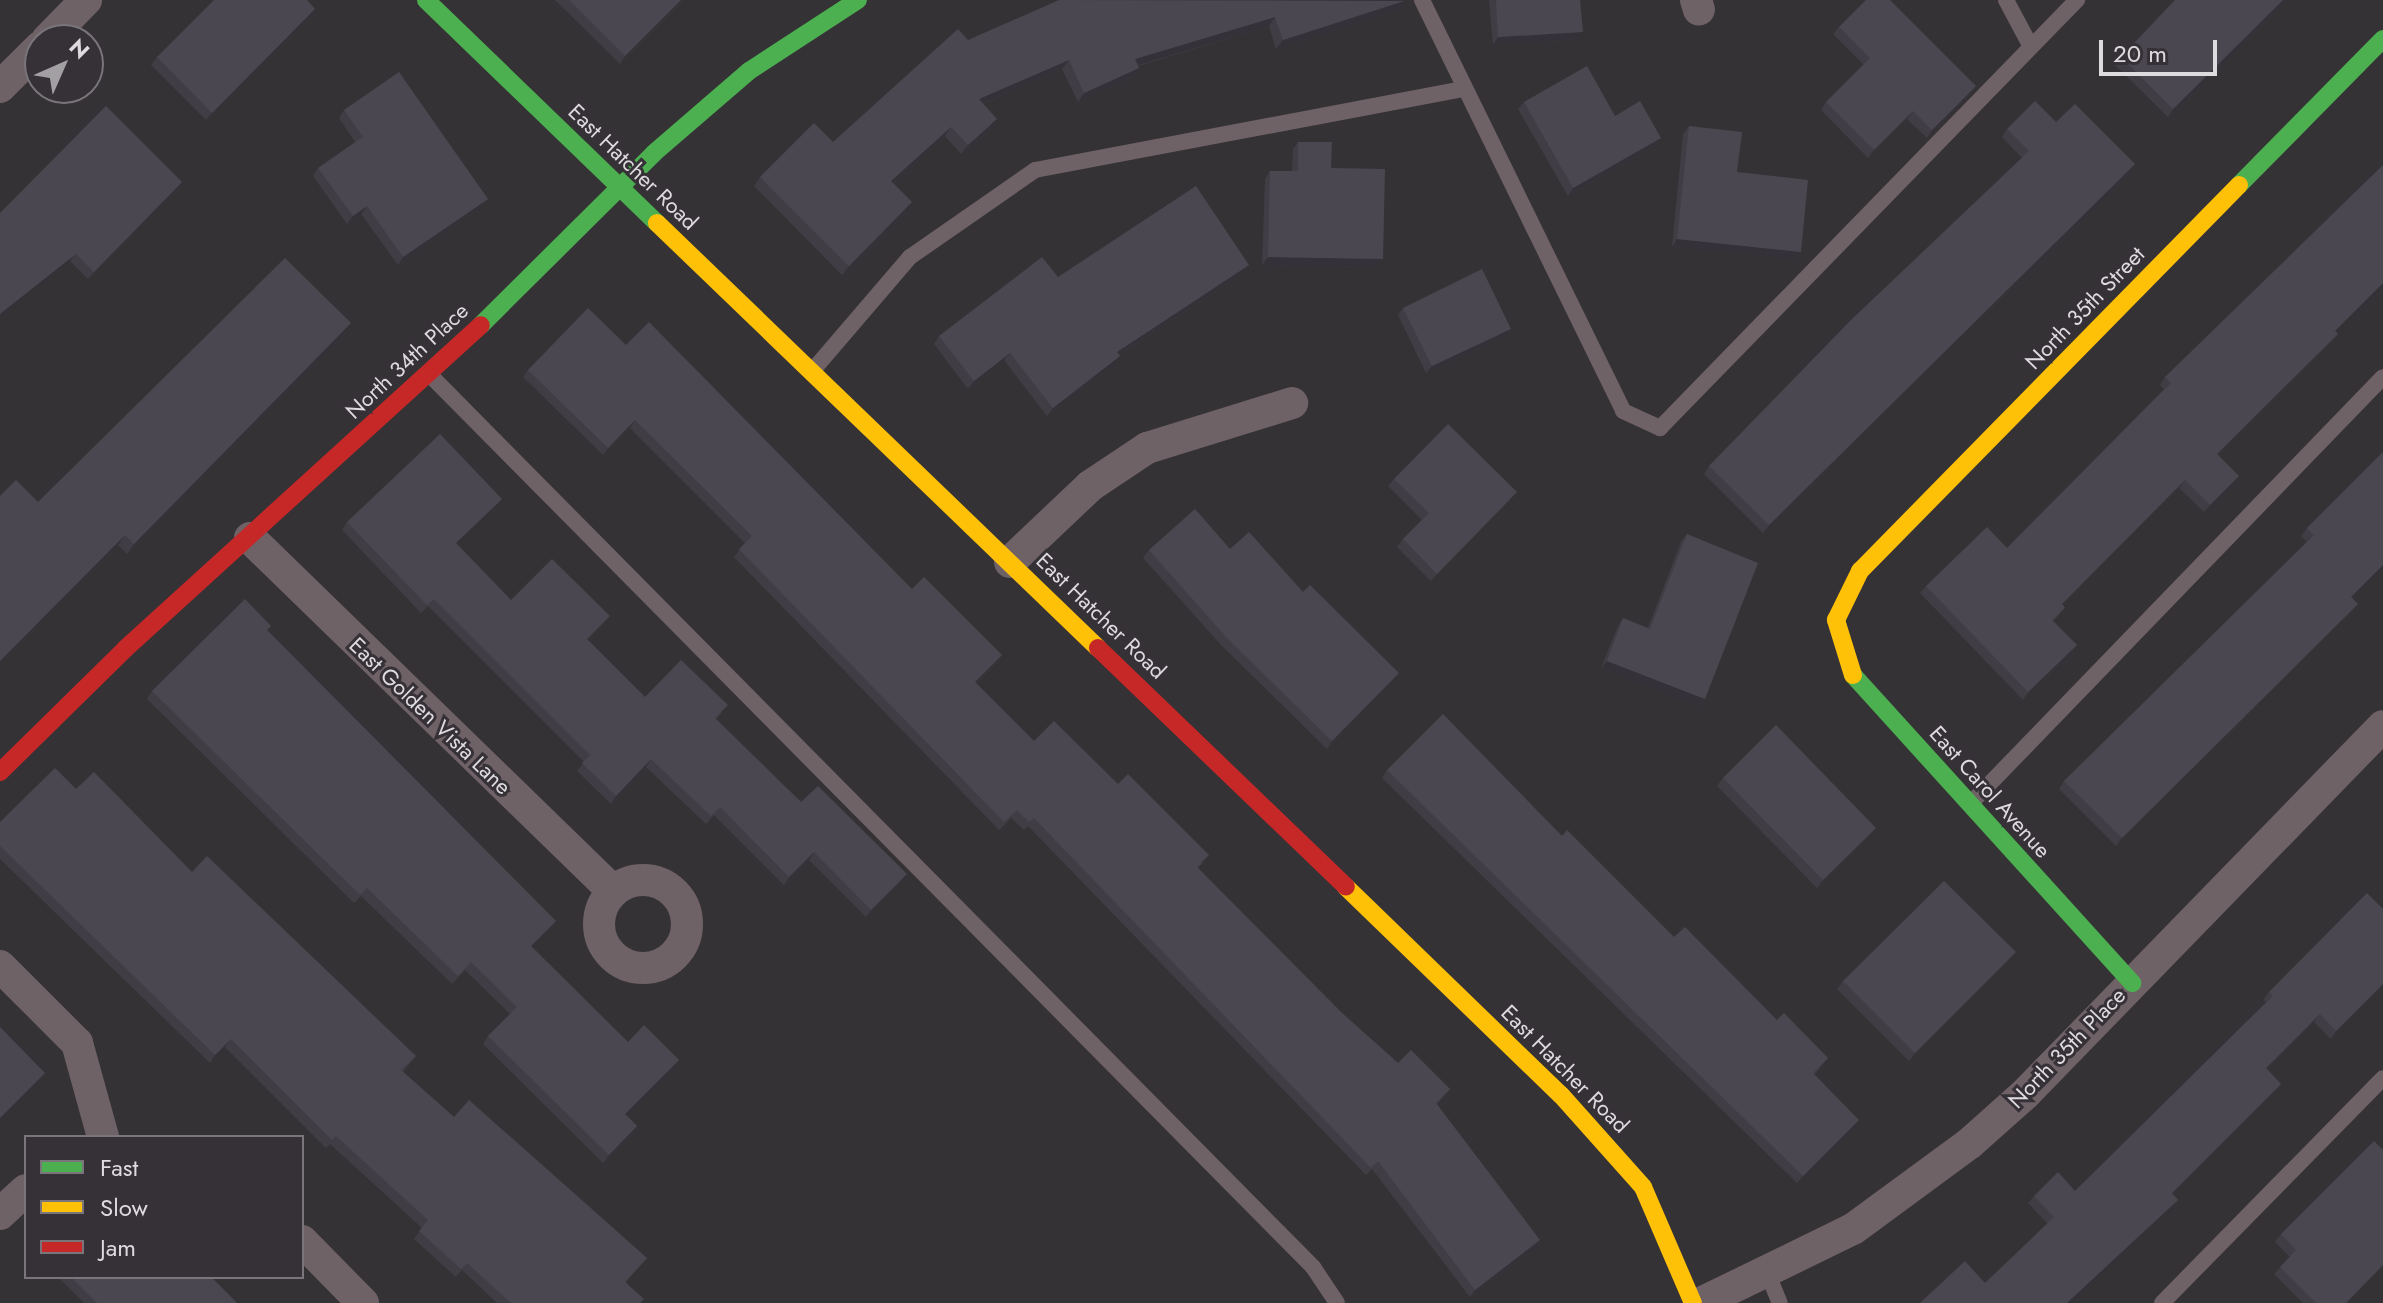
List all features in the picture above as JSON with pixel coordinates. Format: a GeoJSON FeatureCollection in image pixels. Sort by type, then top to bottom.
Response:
{"type":"FeatureCollection","features":[{"type":"Feature","properties":{"kind":"street"},"geometry":{"type":"LineString","coordinates":[[63,24],[86,0]]}},
{"type":"Feature","properties":{"kind":"street","name":"North 34th Place"},"geometry":{"type":"LineString","coordinates":[[0,772],[125,649],[430,375],[619,188],[749,71],[858,0]]}},
{"type":"Feature","properties":{"kind":"street","name":"East Hatcher Road"},"geometry":{"type":"LineString","coordinates":[[431,2],[619,188],[1010,562],[1601,1136],[1643,1187],[1693,1303]]}},
{"type":"Feature","properties":{"kind":"street","name":"North 35th Street"},"geometry":{"type":"LineString","coordinates":[[1836,620],[1860,571],[2383,39]]}},
{"type":"Feature","properties":{"kind":"street"},"geometry":{"type":"LineString","coordinates":[[0,87],[24,63]]}},
{"type":"Feature","properties":{"kind":"street"},"geometry":{"type":"LineString","coordinates":[[1010,562],[1090,486],[1147,448],[1292,403]]}},
{"type":"Feature","properties":{"kind":"street","name":"East Golden Vista Lane"},"geometry":{"type":"LineString","coordinates":[[250,538],[613,891]]}},
{"type":"Feature","properties":{"kind":"street","name":"East Carol Avenue"},"geometry":{"type":"LineString","coordinates":[[1836,620],[1850,671],[1968,806],[2132,983]]}},
{"type":"Feature","properties":{"kind":"street","name":"North 35th Place"},"geometry":{"type":"LineString","coordinates":[[1701,1303],[1774,1288],[1924,1181],[2025,1094],[2383,726]]}},
{"type":"Feature","properties":{"kind":"street"},"geometry":{"type":"LineString","coordinates":[[0,966],[77,1043],[102,1135]]}},
{"type":"Feature","properties":{"kind":"street"},"geometry":{"type":"LineString","coordinates":[[0,1214],[24,1192]]}},
{"type":"Feature","properties":{"kind":"street"},"geometry":{"type":"LineString","coordinates":[[304,1243],[363,1303]]}},
{"type":"Feature","properties":{"kind":"lane"},"geometry":{"type":"LineString","coordinates":[[1422,0],[1462,89],[1623,411],[1660,428],[2077,0]]}},
{"type":"Feature","properties":{"kind":"lane"},"geometry":{"type":"LineString","coordinates":[[2006,0],[2031,47]]}},
{"type":"Feature","properties":{"kind":"lane"},"geometry":{"type":"LineString","coordinates":[[812,372],[910,257],[1035,170],[1462,89]]}},
{"type":"Feature","properties":{"kind":"lane"},"geometry":{"type":"LineString","coordinates":[[430,375],[1313,1267],[1337,1303]]}},
{"type":"Feature","properties":{"kind":"lane"},"geometry":{"type":"LineString","coordinates":[[1968,806],[2383,377]]}},
{"type":"Feature","properties":{"kind":"lane"},"geometry":{"type":"LineString","coordinates":[[2162,1303],[2383,1078]]}},
{"type":"Feature","properties":{"kind":"building"},"geometry":{"type":"Polygon","coordinates":[[[214,0],[307,0],[315,9],[212,113],[157,57],[214,0]]]}},
{"type":"Feature","properties":{"kind":"building"},"geometry":{"type":"Polygon","coordinates":[[[569,0],[681,0],[625,56],[569,0]]]}},
{"type":"Feature","properties":{"kind":"building"},"geometry":{"type":"Polygon","coordinates":[[[1059,0],[1404,1],[1283,40],[1275,17],[1135,59],[1139,68],[1084,93],[1069,60],[979,99],[997,119],[968,145],[951,127],[891,181],[912,202],[849,266],[760,177],[814,123],[833,142],[958,29],[968,40],[1059,0]]]}},
{"type":"Feature","properties":{"kind":"building"},"geometry":{"type":"Polygon","coordinates":[[[1496,0],[1580,0],[1583,32],[1498,37],[1496,0]]]}},
{"type":"Feature","properties":{"kind":"building"},"geometry":{"type":"Polygon","coordinates":[[[1866,0],[1890,0],[1976,86],[1932,130],[1913,111],[1874,150],[1826,102],[1870,58],[1839,27],[1866,0]]]}},
{"type":"Feature","properties":{"kind":"building"},"geometry":{"type":"Polygon","coordinates":[[[2175,0],[2283,0],[2173,109],[2121,57],[2175,0]]]}},
{"type":"Feature","properties":{"kind":"building"},"geometry":{"type":"Polygon","coordinates":[[[1587,66],[1615,116],[1640,101],[1661,138],[1573,188],[1524,102],[1587,66]]]}},
{"type":"Feature","properties":{"kind":"building"},"geometry":{"type":"Polygon","coordinates":[[[399,72],[488,199],[403,257],[367,206],[353,216],[318,168],[363,137],[344,110],[399,72]]]}},
{"type":"Feature","properties":{"kind":"building"},"geometry":{"type":"Polygon","coordinates":[[[2035,101],[2056,122],[2075,104],[2135,164],[1769,525],[1709,466],[1851,320],[2029,151],[2007,129],[2035,101]]]}},
{"type":"Feature","properties":{"kind":"building"},"geometry":{"type":"Polygon","coordinates":[[[106,106],[182,182],[94,272],[76,254],[0,314],[0,213],[106,106]]]}},
{"type":"Feature","properties":{"kind":"building"},"geometry":{"type":"Polygon","coordinates":[[[1689,126],[1742,132],[1737,172],[1808,180],[1801,252],[1677,239],[1689,126]]]}},
{"type":"Feature","properties":{"kind":"building"},"geometry":{"type":"Polygon","coordinates":[[[1298,142],[1332,142],[1331,168],[1385,169],[1383,259],[1268,257],[1270,171],[1298,171],[1298,142]]]}},
{"type":"Feature","properties":{"kind":"building"},"geometry":{"type":"Polygon","coordinates":[[[2383,165],[2383,283],[2335,331],[2338,334],[2217,454],[2239,476],[2210,505],[2185,480],[2062,604],[2065,608],[2052,620],[2077,645],[2028,692],[1926,586],[1987,527],[2007,548],[2171,383],[2165,377],[2383,165]]]}},
{"type":"Feature","properties":{"kind":"building"},"geometry":{"type":"Polygon","coordinates":[[[1196,186],[1249,265],[1117,352],[1120,356],[1053,408],[1010,353],[974,381],[939,336],[1042,257],[1058,277],[1196,186]]]}},
{"type":"Feature","properties":{"kind":"building"},"geometry":{"type":"Polygon","coordinates":[[[285,258],[351,323],[134,544],[125,535],[0,661],[0,496],[16,480],[38,502],[285,258]]]}},
{"type":"Feature","properties":{"kind":"building"},"geometry":{"type":"Polygon","coordinates":[[[1482,269],[1511,329],[1432,366],[1403,308],[1482,269]]]}},
{"type":"Feature","properties":{"kind":"building"},"geometry":{"type":"Polygon","coordinates":[[[588,308],[626,345],[649,322],[912,589],[924,577],[1002,655],[975,682],[1034,741],[1054,721],[1118,784],[1128,774],[1209,855],[1197,867],[1342,1013],[1398,1063],[1411,1050],[1450,1089],[1436,1103],[1540,1240],[1475,1290],[1378,1161],[1371,1168],[1034,818],[1029,822],[1017,810],[1004,822],[739,549],[752,536],[635,420],[608,448],[528,370],[588,308]]]}},
{"type":"Feature","properties":{"kind":"building"},"geometry":{"type":"Polygon","coordinates":[[[1448,424],[1517,492],[1437,574],[1403,539],[1429,513],[1394,479],[1448,424]]]}},
{"type":"Feature","properties":{"kind":"building"},"geometry":{"type":"Polygon","coordinates":[[[440,434],[502,499],[456,543],[511,600],[552,559],[610,616],[587,639],[645,697],[681,660],[728,705],[715,718],[801,802],[818,786],[907,874],[871,910],[814,852],[789,877],[720,807],[711,816],[651,759],[616,796],[582,763],[590,755],[434,599],[427,605],[347,522],[440,434]]]}},
{"type":"Feature","properties":{"kind":"building"},"geometry":{"type":"Polygon","coordinates":[[[2383,452],[2383,565],[2351,597],[2358,604],[2122,838],[2064,781],[2314,535],[2307,528],[2383,452]]]}},
{"type":"Feature","properties":{"kind":"building"},"geometry":{"type":"Polygon","coordinates":[[[1195,509],[1230,549],[1249,532],[1303,592],[1310,585],[1399,673],[1332,741],[1227,638],[1149,550],[1195,509]]]}},
{"type":"Feature","properties":{"kind":"building"},"geometry":{"type":"Polygon","coordinates":[[[1687,534],[1758,563],[1705,699],[1607,661],[1623,618],[1650,629],[1687,534]]]}},
{"type":"Feature","properties":{"kind":"building"},"geometry":{"type":"Polygon","coordinates":[[[245,599],[271,626],[267,630],[556,921],[531,946],[628,1042],[644,1025],[679,1060],[625,1114],[637,1126],[609,1155],[488,1036],[517,1007],[471,962],[458,976],[367,888],[360,895],[152,691],[245,599]]]}},
{"type":"Feature","properties":{"kind":"building"},"geometry":{"type":"Polygon","coordinates":[[[1443,714],[1562,836],[1567,830],[1674,937],[1685,927],[1777,1020],[1784,1013],[1828,1058],[1813,1073],[1859,1120],[1803,1176],[1387,770],[1443,714]]]}},
{"type":"Feature","properties":{"kind":"building"},"geometry":{"type":"Polygon","coordinates":[[[1776,725],[1876,828],[1823,880],[1723,778],[1776,725]]]}},
{"type":"Feature","properties":{"kind":"building"},"geometry":{"type":"Polygon","coordinates":[[[55,768],[76,789],[94,772],[192,872],[207,856],[416,1056],[401,1070],[454,1117],[469,1100],[647,1258],[625,1282],[644,1299],[640,1303],[511,1303],[467,1263],[461,1269],[419,1231],[428,1220],[336,1136],[332,1140],[231,1039],[215,1055],[0,846],[0,822],[55,768]]]}},
{"type":"Feature","properties":{"kind":"building"},"geometry":{"type":"Polygon","coordinates":[[[1944,881],[2016,952],[1915,1053],[1843,981],[1944,881]]]}},
{"type":"Feature","properties":{"kind":"building"},"geometry":{"type":"Polygon","coordinates":[[[2367,893],[2383,909],[2383,984],[2336,1031],[2320,1014],[2266,1068],[2281,1084],[2172,1193],[2178,1200],[2067,1303],[1920,1303],[1965,1261],[1985,1283],[2054,1217],[2034,1196],[2058,1172],[2075,1191],[2273,996],[2269,992],[2367,893]]]}},
{"type":"Feature","properties":{"kind":"building"},"geometry":{"type":"Polygon","coordinates":[[[0,1027],[45,1073],[0,1118],[0,1027]]]}},
{"type":"Feature","properties":{"kind":"building"},"geometry":{"type":"Polygon","coordinates":[[[2374,1141],[2383,1150],[2383,1265],[2346,1303],[2316,1303],[2280,1267],[2296,1250],[2281,1234],[2374,1141]]]}},
{"type":"Feature","properties":{"kind":"building"},"geometry":{"type":"Polygon","coordinates":[[[73,1279],[213,1279],[237,1303],[97,1303],[73,1279]]]}},
{"type":"Feature","properties":{"kind":"traffic: fast"},"geometry":{"type":"LineString","coordinates":[[426,0],[657,223]]}},
{"type":"Feature","properties":{"kind":"traffic: fast"},"geometry":{"type":"LineString","coordinates":[[481,325],[654,153],[749,71],[858,0]]}},
{"type":"Feature","properties":{"kind":"traffic: fast"},"geometry":{"type":"LineString","coordinates":[[2239,185],[2383,39]]}},
{"type":"Feature","properties":{"kind":"traffic: fast"},"geometry":{"type":"LineString","coordinates":[[1853,675],[2132,983]]}},
{"type":"Feature","properties":{"kind":"traffic: slow"},"geometry":{"type":"LineString","coordinates":[[1853,675],[1836,620],[1860,571],[2239,185]]}},
{"type":"Feature","properties":{"kind":"traffic: slow"},"geometry":{"type":"LineString","coordinates":[[657,223],[1098,648]]}},
{"type":"Feature","properties":{"kind":"traffic: slow"},"geometry":{"type":"LineString","coordinates":[[1346,887],[1561,1095],[1643,1187],[1693,1303]]}},
{"type":"Feature","properties":{"kind":"traffic: jam"},"geometry":{"type":"LineString","coordinates":[[0,772],[125,649],[481,325]]}},
{"type":"Feature","properties":{"kind":"traffic: jam"},"geometry":{"type":"LineString","coordinates":[[1098,648],[1346,887]]}}]}
